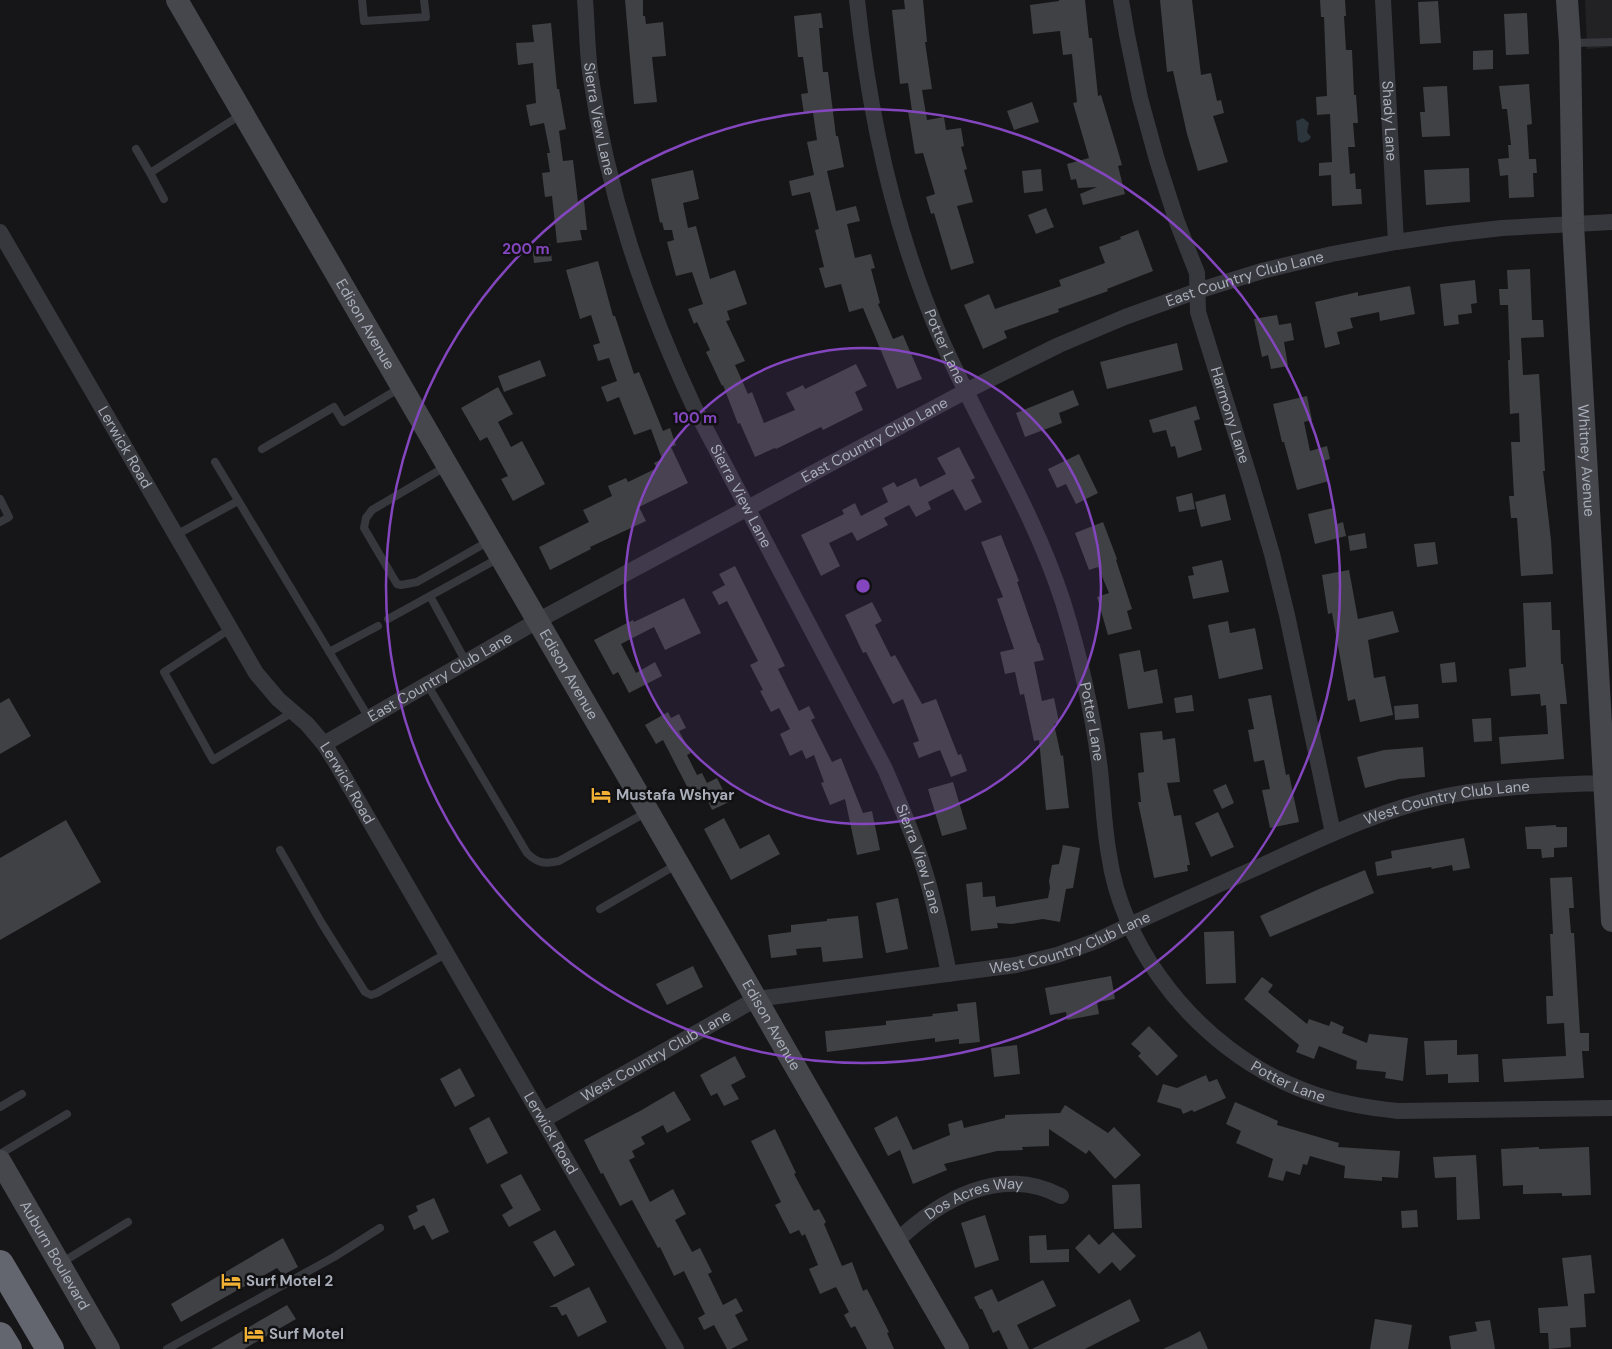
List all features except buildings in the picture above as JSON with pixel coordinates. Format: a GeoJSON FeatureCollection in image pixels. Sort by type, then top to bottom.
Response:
{"type":"FeatureCollection","features":[{"type":"Feature","properties":{"kind":"highway"},"geometry":{"type":"LineString","coordinates":[[0,1264],[50,1349]]}},
{"type":"Feature","properties":{"kind":"highway"},"geometry":{"type":"LineString","coordinates":[[0,1336],[8,1349]]}},
{"type":"Feature","properties":{"kind":"street","name":"Edison Avenue"},"geometry":{"type":"LineString","coordinates":[[177,0],[958,1349]]}},
{"type":"Feature","properties":{"kind":"street","name":"Sierra View Lane"},"geometry":{"type":"LineString","coordinates":[[585,0],[590,70],[599,127],[627,238],[648,301],[694,407],[869,736],[907,818],[934,904],[949,974]]}},
{"type":"Feature","properties":{"kind":"street","name":"Potter Lane"},"geometry":{"type":"LineString","coordinates":[[857,0],[872,107],[888,177],[909,253],[930,313],[966,391],[1024,504],[1042,545],[1062,600],[1079,656],[1091,713],[1100,771],[1109,859],[1130,925],[1158,975],[1178,1001],[1201,1025],[1226,1046],[1253,1065],[1282,1081],[1313,1094],[1366,1108],[1398,1111],[1612,1108]]}},
{"type":"Feature","properties":{"kind":"street","name":"Harmony Lane"},"geometry":{"type":"LineString","coordinates":[[1121,0],[1140,98],[1157,160],[1197,273],[1198,312],[1272,554],[1287,615],[1333,833]]}},
{"type":"Feature","properties":{"kind":"street","name":"Shady Lane"},"geometry":{"type":"LineString","coordinates":[[1383,0],[1396,242]]}},
{"type":"Feature","properties":{"kind":"street","name":"Whitney Avenue"},"geometry":{"type":"LineString","coordinates":[[1567,0],[1570,43],[1574,224],[1612,921]]}},
{"type":"Feature","properties":{"kind":"street","name":"East Country Club Lane"},"geometry":{"type":"LineString","coordinates":[[324,744],[537,621],[966,391],[1059,345],[1125,317],[1197,291],[1332,254],[1396,242],[1493,229],[1612,222]]}},
{"type":"Feature","properties":{"kind":"street","name":"Lerwick Road"},"geometry":{"type":"LineString","coordinates":[[0,232],[262,682],[278,699],[307,724],[336,762],[676,1349]]}},
{"type":"Feature","properties":{"kind":"street","name":"West Country Club Lane"},"geometry":{"type":"LineString","coordinates":[[543,1120],[756,999],[1016,965],[1057,955],[1096,941],[1354,824],[1409,805],[1483,790],[1521,786],[1604,783]]}},
{"type":"Feature","properties":{"kind":"street","name":"Auburn Boulevard"},"geometry":{"type":"LineString","coordinates":[[0,1161],[109,1349]]}},
{"type":"Feature","properties":{"kind":"street","name":"Dos Acres Way"},"geometry":{"type":"LineString","coordinates":[[896,1242],[932,1212],[954,1199],[990,1186],[1020,1183],[1038,1186],[1061,1196]]}},
{"type":"Feature","properties":{"kind":"lane"},"geometry":{"type":"LineString","coordinates":[[362,0],[364,21],[426,17],[424,0]]}},
{"type":"Feature","properties":{"kind":"lane"},"geometry":{"type":"LineString","coordinates":[[1570,43],[1612,42]]}},
{"type":"Feature","properties":{"kind":"lane"},"geometry":{"type":"LineString","coordinates":[[150,173],[244,113]]}},
{"type":"Feature","properties":{"kind":"lane"},"geometry":{"type":"LineString","coordinates":[[136,149],[164,199]]}},
{"type":"Feature","properties":{"kind":"lane"},"geometry":{"type":"LineString","coordinates":[[262,449],[334,407],[343,422],[402,387]]}},
{"type":"Feature","properties":{"kind":"lane"},"geometry":{"type":"LineString","coordinates":[[215,462],[369,718]]}},
{"type":"Feature","properties":{"kind":"lane"},"geometry":{"type":"LineString","coordinates":[[447,466],[372,510],[366,518],[364,528],[397,584],[417,582],[495,549]]}},
{"type":"Feature","properties":{"kind":"lane"},"geometry":{"type":"LineString","coordinates":[[0,499],[9,517],[0,522]]}},
{"type":"Feature","properties":{"kind":"lane"},"geometry":{"type":"LineString","coordinates":[[176,535],[238,501]]}},
{"type":"Feature","properties":{"kind":"lane"},"geometry":{"type":"LineString","coordinates":[[388,618],[430,596],[495,549]]}},
{"type":"Feature","properties":{"kind":"lane"},"geometry":{"type":"LineString","coordinates":[[430,596],[466,662]]}},
{"type":"Feature","properties":{"kind":"lane"},"geometry":{"type":"LineString","coordinates":[[329,652],[378,626]]}},
{"type":"Feature","properties":{"kind":"lane"},"geometry":{"type":"LineString","coordinates":[[230,629],[164,672],[213,760],[293,712]]}},
{"type":"Feature","properties":{"kind":"lane"},"geometry":{"type":"LineString","coordinates":[[427,684],[527,853],[534,860],[548,864],[559,861],[648,811]]}},
{"type":"Feature","properties":{"kind":"lane"},"geometry":{"type":"LineString","coordinates":[[280,850],[321,922],[365,992],[371,995],[377,993],[447,953]]}},
{"type":"Feature","properties":{"kind":"lane"},"geometry":{"type":"LineString","coordinates":[[600,909],[678,863]]}},
{"type":"Feature","properties":{"kind":"lane"},"geometry":{"type":"LineString","coordinates":[[0,1107],[22,1094]]}},
{"type":"Feature","properties":{"kind":"lane"},"geometry":{"type":"LineString","coordinates":[[0,1154],[67,1114]]}},
{"type":"Feature","properties":{"kind":"lane"},"geometry":{"type":"LineString","coordinates":[[60,1264],[128,1222]]}},
{"type":"Feature","properties":{"kind":"lane"},"geometry":{"type":"LineString","coordinates":[[167,1349],[334,1257],[380,1228]]}},
{"type":"Feature","properties":{"kind":"shaded area"},"geometry":{"type":"Polygon","coordinates":[[[1585,0],[1612,0],[1612,47],[1587,49],[1585,0]]]}},
{"type":"Feature","properties":{"kind":"shaded area"},"geometry":{"type":"Polygon","coordinates":[[[1303,118],[1309,123],[1307,132],[1311,137],[1302,143],[1298,141],[1296,121],[1303,118]]]}},
{"type":"Feature","properties":{"kind":"place","name":"Mustafa Wshyar"},"geometry":{"type":"Point","coordinates":[601,795]}},
{"type":"Feature","properties":{"kind":"place","name":"Surf Motel 2"},"geometry":{"type":"Point","coordinates":[231,1281]}},
{"type":"Feature","properties":{"kind":"place","name":"Surf Motel"},"geometry":{"type":"Point","coordinates":[254,1334]}}]}
